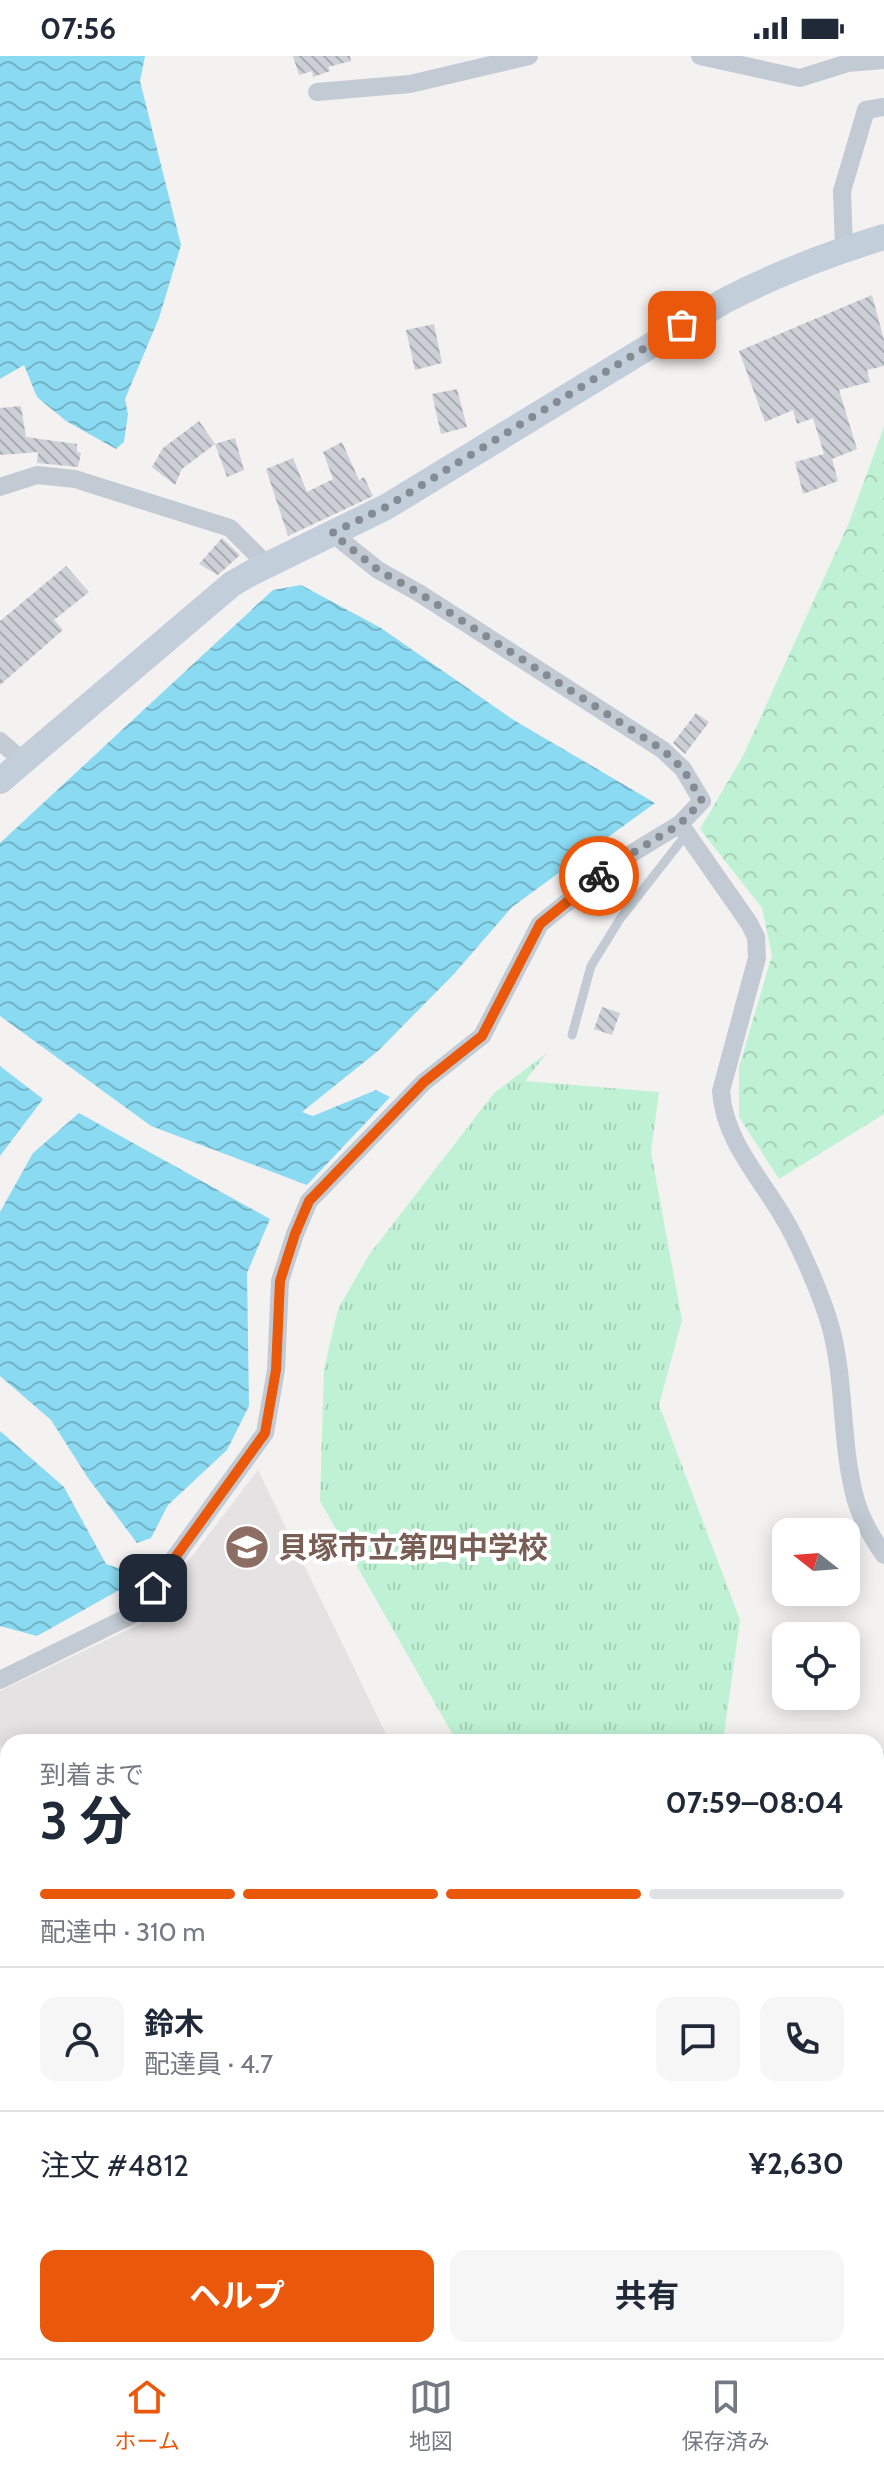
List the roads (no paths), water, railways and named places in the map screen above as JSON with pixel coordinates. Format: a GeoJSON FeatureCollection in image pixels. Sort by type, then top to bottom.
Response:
{"type":"FeatureCollection","features":[{"type":"Feature","properties":{"kind":"main road"},"geometry":{"type":"LineString","coordinates":[[0,781],[232,584],[412,492],[724,301],[775,275],[844,248],[884,237]]}},
{"type":"Feature","properties":{"kind":"street"},"geometry":{"type":"LineString","coordinates":[[317,92],[410,84],[527,56]]}},
{"type":"Feature","properties":{"kind":"street"},"geometry":{"type":"LineString","coordinates":[[700,56],[800,78],[848,63],[884,60]]}},
{"type":"Feature","properties":{"kind":"street"},"geometry":{"type":"LineString","coordinates":[[844,248],[842,191],[866,110],[884,107]]}},
{"type":"Feature","properties":{"kind":"street"},"geometry":{"type":"LineString","coordinates":[[0,487],[37,475],[75,479],[230,528],[267,565]]}},
{"type":"Feature","properties":{"kind":"street"},"geometry":{"type":"LineString","coordinates":[[0,1680],[134,1614],[265,1433],[276,1370],[280,1281],[309,1201],[424,1082],[482,1036],[540,924],[616,863],[681,832],[702,801],[683,769],[663,750],[419,593],[378,570],[332,533]]}},
{"type":"Feature","properties":{"kind":"street"},"geometry":{"type":"LineString","coordinates":[[0,741],[23,761]]}},
{"type":"Feature","properties":{"kind":"street"},"geometry":{"type":"LineString","coordinates":[[681,832],[749,923],[756,937],[757,958],[721,1091],[722,1113],[736,1144],[784,1218],[826,1313],[836,1346],[857,1503],[871,1536],[884,1555]]}},
{"type":"Feature","properties":{"kind":"lane"},"geometry":{"type":"LineString","coordinates":[[572,1035],[591,966],[681,832]]}},
{"type":"Feature","properties":{"kind":"water"},"geometry":{"type":"Polygon","coordinates":[[[0,56],[145,56],[140,81],[181,245],[159,318],[125,399],[128,414],[124,442],[116,449],[66,421],[37,397],[24,365],[0,379],[0,56]]]}},
{"type":"Feature","properties":{"kind":"water"},"geometry":{"type":"Polygon","coordinates":[[[301,585],[381,628],[512,719],[655,803],[512,907],[454,974],[378,1051],[302,1112],[313,1116],[376,1090],[390,1097],[307,1185],[151,1126],[0,1016],[0,843],[273,590],[301,585]]]}},
{"type":"Feature","properties":{"kind":"water"},"geometry":{"type":"Polygon","coordinates":[[[0,1066],[43,1099],[0,1156],[0,1066]]]}},
{"type":"Feature","properties":{"kind":"water"},"geometry":{"type":"Polygon","coordinates":[[[79,1113],[270,1219],[247,1273],[249,1406],[227,1450],[168,1505],[151,1538],[137,1543],[88,1478],[51,1420],[0,1376],[0,1212],[33,1153],[79,1113]]]}},
{"type":"Feature","properties":{"kind":"water"},"geometry":{"type":"Polygon","coordinates":[[[0,1431],[64,1487],[106,1564],[129,1572],[121,1589],[37,1636],[0,1626],[0,1431]]]}},
{"type":"Feature","properties":{"kind":"place","name":"貝塚市立第四中学校"},"geometry":{"type":"Point","coordinates":[247,1547]}}]}
